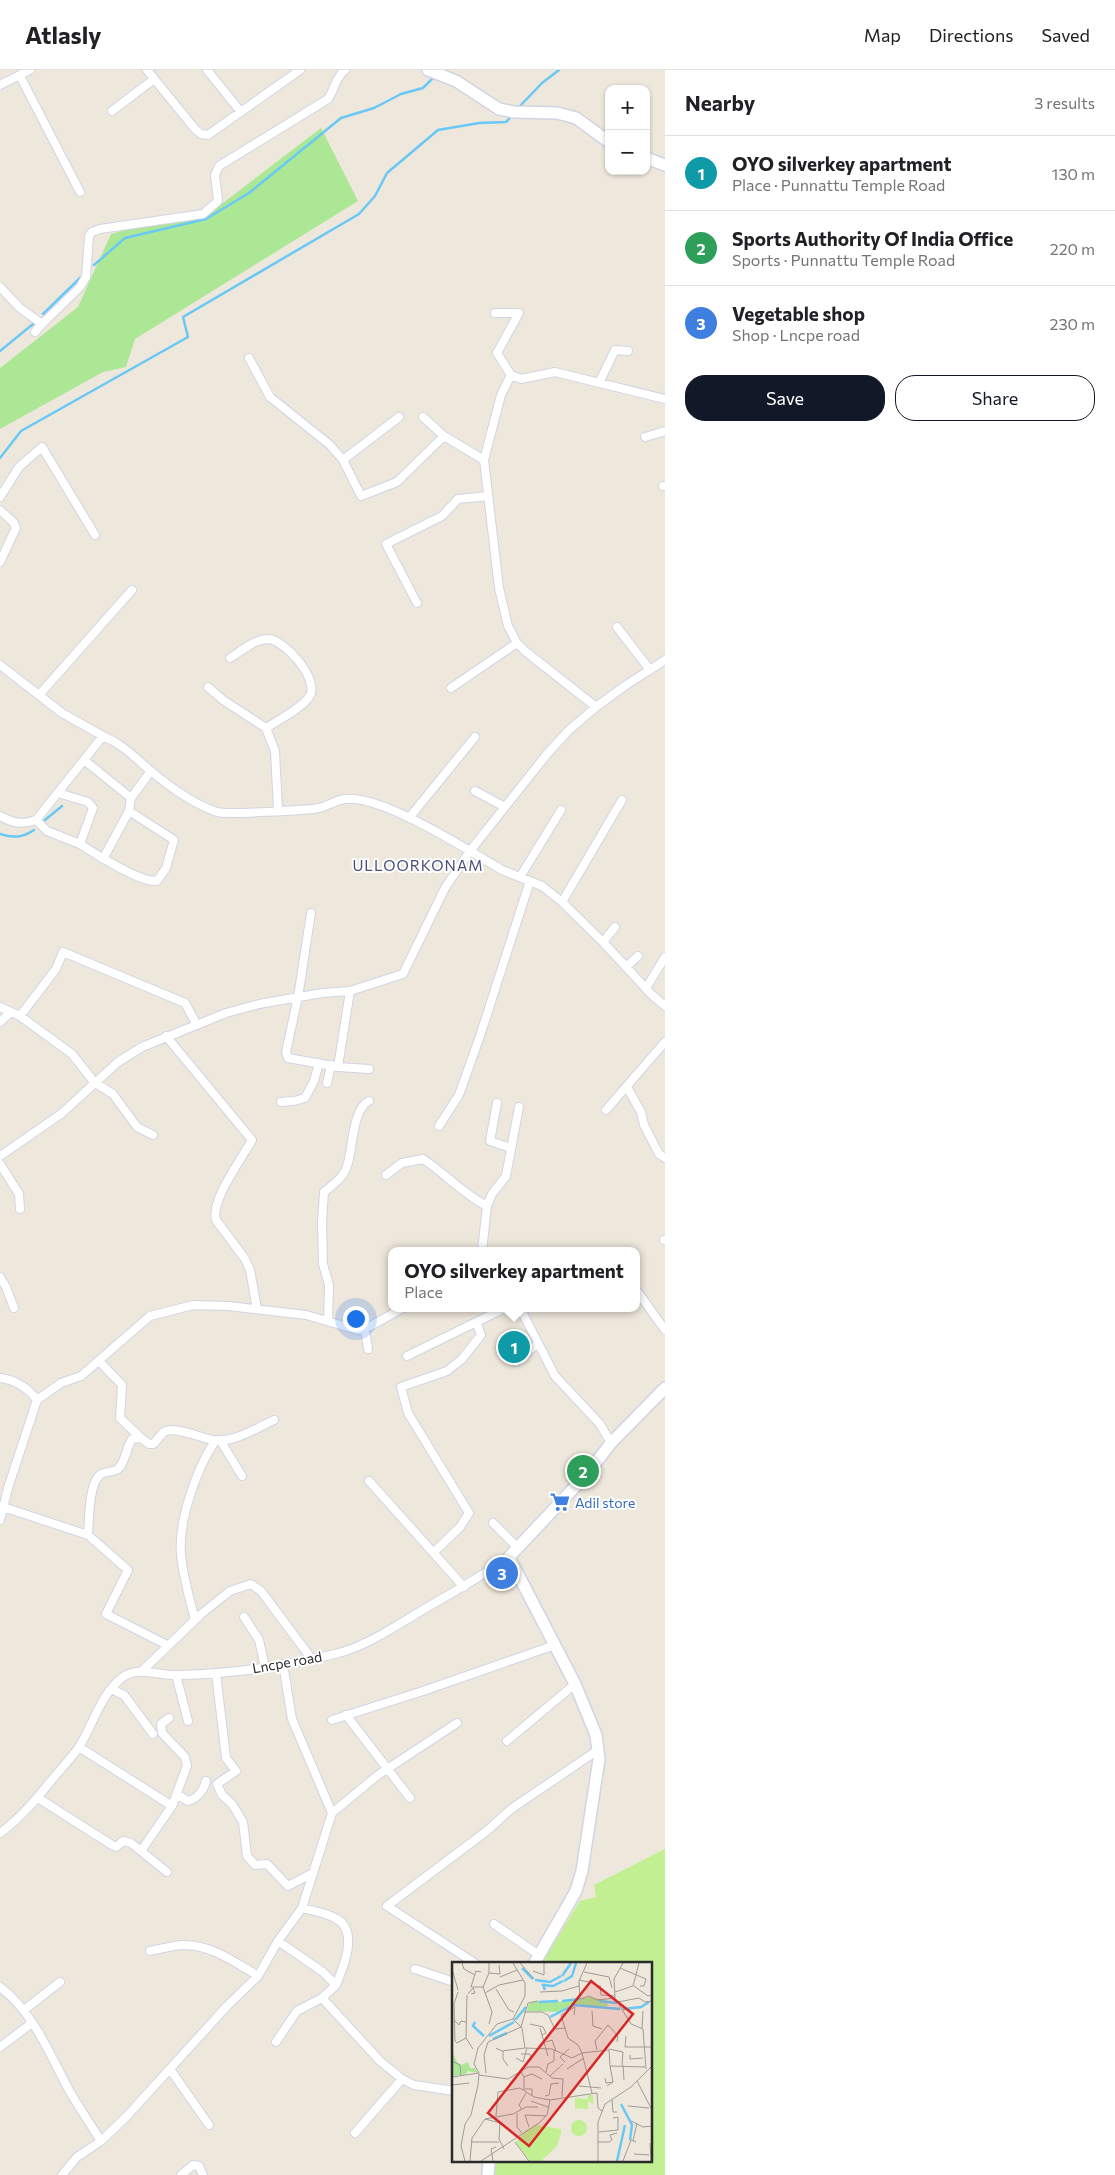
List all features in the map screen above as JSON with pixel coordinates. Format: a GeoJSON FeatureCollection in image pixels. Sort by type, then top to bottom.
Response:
{"type":"FeatureCollection","features":[{"type":"Feature","properties":{"kind":"street"},"geometry":{"type":"LineString","coordinates":[[0,85],[30,70]]}},
{"type":"Feature","properties":{"kind":"street"},"geometry":{"type":"LineString","coordinates":[[147,70],[201,134],[211,134],[300,70]]}},
{"type":"Feature","properties":{"kind":"street"},"geometry":{"type":"LineString","coordinates":[[207,70],[241,112]]}},
{"type":"Feature","properties":{"kind":"street"},"geometry":{"type":"LineString","coordinates":[[36,332],[80,287],[86,277],[92,232],[100,229],[203,214],[211,209],[218,202],[215,175],[219,166],[328,99],[332,94],[335,82],[345,70]]}},
{"type":"Feature","properties":{"kind":"street"},"geometry":{"type":"LineString","coordinates":[[431,70],[456,81],[499,110],[557,113],[576,118],[605,139]]}},
{"type":"Feature","properties":{"kind":"street"},"geometry":{"type":"LineString","coordinates":[[20,76],[80,192]]}},
{"type":"Feature","properties":{"kind":"street"},"geometry":{"type":"LineString","coordinates":[[112,111],[154,79]]}},
{"type":"Feature","properties":{"kind":"street"},"geometry":{"type":"LineString","coordinates":[[650,159],[665,165]]}},
{"type":"Feature","properties":{"kind":"street"},"geometry":{"type":"LineString","coordinates":[[0,287],[20,308],[42,324]]}},
{"type":"Feature","properties":{"kind":"street"},"geometry":{"type":"LineString","coordinates":[[496,313],[519,312],[497,353],[512,376],[521,378],[554,372],[665,399]]}},
{"type":"Feature","properties":{"kind":"street"},"geometry":{"type":"LineString","coordinates":[[599,383],[615,350],[628,351]]}},
{"type":"Feature","properties":{"kind":"street"},"geometry":{"type":"LineString","coordinates":[[249,358],[270,397],[330,444],[343,460],[361,496],[397,482],[444,436]]}},
{"type":"Feature","properties":{"kind":"street"},"geometry":{"type":"LineString","coordinates":[[512,376],[501,395],[484,460],[499,588],[508,626],[517,643],[554,675],[596,707]]}},
{"type":"Feature","properties":{"kind":"street"},"geometry":{"type":"LineString","coordinates":[[343,460],[399,417]]}},
{"type":"Feature","properties":{"kind":"street"},"geometry":{"type":"LineString","coordinates":[[423,417],[444,436],[484,460]]}},
{"type":"Feature","properties":{"kind":"street"},"geometry":{"type":"LineString","coordinates":[[644,437],[665,431]]}},
{"type":"Feature","properties":{"kind":"street"},"geometry":{"type":"LineString","coordinates":[[0,498],[16,471],[42,447],[95,536]]}},
{"type":"Feature","properties":{"kind":"street"},"geometry":{"type":"LineString","coordinates":[[417,603],[386,544],[442,516],[458,499],[488,496]]}},
{"type":"Feature","properties":{"kind":"street"},"geometry":{"type":"LineString","coordinates":[[0,510],[14,523],[16,528],[0,562]]}},
{"type":"Feature","properties":{"kind":"street"},"geometry":{"type":"LineString","coordinates":[[39,695],[132,590]]}},
{"type":"Feature","properties":{"kind":"street"},"geometry":{"type":"LineString","coordinates":[[616,628],[650,670]]}},
{"type":"Feature","properties":{"kind":"street"},"geometry":{"type":"LineString","coordinates":[[230,658],[267,639],[278,641],[299,662],[312,682],[311,694],[304,703],[266,728]]}},
{"type":"Feature","properties":{"kind":"street"},"geometry":{"type":"LineString","coordinates":[[451,688],[517,643]]}},
{"type":"Feature","properties":{"kind":"street"},"geometry":{"type":"LineString","coordinates":[[0,1156],[61,1114],[118,1062],[142,1047],[166,1036],[226,1012],[298,998],[350,991],[403,974],[445,888],[470,851],[547,754],[596,707],[665,660]]}},
{"type":"Feature","properties":{"kind":"street"},"geometry":{"type":"LineString","coordinates":[[0,665],[62,713],[128,750],[175,789],[218,812],[319,808],[345,799],[365,802],[386,808],[409,818],[502,870],[542,886],[562,902],[604,942],[665,1006]]}},
{"type":"Feature","properties":{"kind":"street"},"geometry":{"type":"LineString","coordinates":[[208,687],[223,700],[266,728],[275,751],[278,810]]}},
{"type":"Feature","properties":{"kind":"street"},"geometry":{"type":"LineString","coordinates":[[0,816],[11,822],[24,824],[36,820],[104,736]]}},
{"type":"Feature","properties":{"kind":"street"},"geometry":{"type":"LineString","coordinates":[[409,818],[475,737]]}},
{"type":"Feature","properties":{"kind":"street"},"geometry":{"type":"LineString","coordinates":[[84,760],[132,798]]}},
{"type":"Feature","properties":{"kind":"street"},"geometry":{"type":"LineString","coordinates":[[102,859],[128,811],[132,798],[151,771]]}},
{"type":"Feature","properties":{"kind":"street"},"geometry":{"type":"LineString","coordinates":[[475,791],[505,806]]}},
{"type":"Feature","properties":{"kind":"street"},"geometry":{"type":"LineString","coordinates":[[58,793],[88,802],[93,808],[80,844]]}},
{"type":"Feature","properties":{"kind":"street"},"geometry":{"type":"LineString","coordinates":[[562,902],[622,800]]}},
{"type":"Feature","properties":{"kind":"street"},"geometry":{"type":"LineString","coordinates":[[520,877],[561,810]]}},
{"type":"Feature","properties":{"kind":"street"},"geometry":{"type":"LineString","coordinates":[[36,820],[47,831],[80,844],[102,859],[153,882],[157,881],[166,868],[174,840],[128,811]]}},
{"type":"Feature","properties":{"kind":"street"},"geometry":{"type":"LineString","coordinates":[[439,1126],[459,1095],[530,881]]}},
{"type":"Feature","properties":{"kind":"street"},"geometry":{"type":"LineString","coordinates":[[311,914],[298,998],[286,1052],[288,1058],[335,1066],[369,1069]]}},
{"type":"Feature","properties":{"kind":"street"},"geometry":{"type":"LineString","coordinates":[[604,942],[615,927]]}},
{"type":"Feature","properties":{"kind":"street"},"geometry":{"type":"LineString","coordinates":[[20,1016],[56,969],[63,952],[185,1002],[197,1025]]}},
{"type":"Feature","properties":{"kind":"street"},"geometry":{"type":"LineString","coordinates":[[626,967],[638,956]]}},
{"type":"Feature","properties":{"kind":"street"},"geometry":{"type":"LineString","coordinates":[[646,988],[665,957]]}},
{"type":"Feature","properties":{"kind":"street"},"geometry":{"type":"LineString","coordinates":[[327,1083],[335,1066],[350,991]]}},
{"type":"Feature","properties":{"kind":"street"},"geometry":{"type":"LineString","coordinates":[[0,1007],[20,1016],[72,1054],[94,1082],[113,1094],[137,1127],[153,1135]]}},
{"type":"Feature","properties":{"kind":"street"},"geometry":{"type":"LineString","coordinates":[[0,1022],[11,1012]]}},
{"type":"Feature","properties":{"kind":"street"},"geometry":{"type":"LineString","coordinates":[[166,1036],[252,1140],[225,1187],[214,1215],[245,1259],[250,1270],[257,1309]]}},
{"type":"Feature","properties":{"kind":"street"},"geometry":{"type":"LineString","coordinates":[[606,1110],[665,1042]]}},
{"type":"Feature","properties":{"kind":"street"},"geometry":{"type":"LineString","coordinates":[[281,1102],[305,1098],[314,1081],[319,1063]]}},
{"type":"Feature","properties":{"kind":"street"},"geometry":{"type":"LineString","coordinates":[[627,1087],[641,1112],[644,1125],[659,1154],[665,1158]]}},
{"type":"Feature","properties":{"kind":"street"},"geometry":{"type":"LineString","coordinates":[[328,1321],[328,1285],[323,1264],[322,1223],[324,1192],[334,1184],[347,1167],[358,1116],[364,1103],[369,1101]]}},
{"type":"Feature","properties":{"kind":"street"},"geometry":{"type":"LineString","coordinates":[[497,1103],[490,1141],[510,1148]]}},
{"type":"Feature","properties":{"kind":"street"},"geometry":{"type":"LineString","coordinates":[[483,1247],[488,1206],[495,1189],[506,1176],[519,1107]]}},
{"type":"Feature","properties":{"kind":"street"},"geometry":{"type":"LineString","coordinates":[[386,1175],[402,1163],[423,1159],[442,1172],[465,1194],[488,1206]]}},
{"type":"Feature","properties":{"kind":"street"},"geometry":{"type":"LineString","coordinates":[[0,1164],[19,1194],[20,1209]]}},
{"type":"Feature","properties":{"kind":"street"},"geometry":{"type":"LineString","coordinates":[[0,1277],[14,1308]]}},
{"type":"Feature","properties":{"kind":"street"},"geometry":{"type":"LineString","coordinates":[[640,1294],[665,1330]]}},
{"type":"Feature","properties":{"kind":"street"},"geometry":{"type":"LineString","coordinates":[[0,1520],[37,1400],[61,1383],[81,1376],[150,1316],[193,1305],[257,1309],[306,1314],[358,1330],[366,1330],[396,1312]]}},
{"type":"Feature","properties":{"kind":"street"},"geometry":{"type":"LineString","coordinates":[[407,1356],[477,1324],[498,1312]]}},
{"type":"Feature","properties":{"kind":"street"},"geometry":{"type":"LineString","coordinates":[[522,1312],[555,1376],[600,1424],[611,1443]]}},
{"type":"Feature","properties":{"kind":"street"},"geometry":{"type":"LineString","coordinates":[[434,1552],[460,1528],[469,1513],[408,1413],[401,1387],[447,1372],[481,1335],[477,1324]]}},
{"type":"Feature","properties":{"kind":"street"},"geometry":{"type":"LineString","coordinates":[[366,1330],[368,1349]]}},
{"type":"Feature","properties":{"kind":"street"},"geometry":{"type":"LineString","coordinates":[[516,1362],[537,1344]]}},
{"type":"Feature","properties":{"kind":"street"},"geometry":{"type":"LineString","coordinates":[[99,1361],[122,1385],[120,1418],[149,1444],[154,1444],[164,1432],[169,1430],[218,1440],[243,1434],[274,1420]]}},
{"type":"Feature","properties":{"kind":"street"},"geometry":{"type":"LineString","coordinates":[[0,1378],[17,1382],[30,1391],[37,1400]]}},
{"type":"Feature","properties":{"kind":"street"},"geometry":{"type":"LineString","coordinates":[[494,1924],[537,1959],[576,1891],[582,1871],[594,1802],[599,1759],[596,1735],[575,1684],[509,1557],[587,1474],[611,1443],[665,1388]]}},
{"type":"Feature","properties":{"kind":"street"},"geometry":{"type":"LineString","coordinates":[[88,1535],[93,1487],[98,1477],[104,1472],[116,1470],[120,1467],[132,1439],[141,1438]]}},
{"type":"Feature","properties":{"kind":"street"},"geometry":{"type":"LineString","coordinates":[[218,1440],[242,1476]]}},
{"type":"Feature","properties":{"kind":"street"},"geometry":{"type":"LineString","coordinates":[[195,1619],[181,1553],[184,1519],[199,1468],[218,1440]]}},
{"type":"Feature","properties":{"kind":"street"},"geometry":{"type":"LineString","coordinates":[[369,1481],[464,1587]]}},
{"type":"Feature","properties":{"kind":"street"},"geometry":{"type":"LineString","coordinates":[[3,1507],[88,1535],[128,1570],[106,1614],[167,1645]]}},
{"type":"Feature","properties":{"kind":"street"},"geometry":{"type":"LineString","coordinates":[[493,1523],[518,1548]]}},
{"type":"Feature","properties":{"kind":"street","name":"Lncpe road"},"geometry":{"type":"LineString","coordinates":[[0,1833],[14,1823],[38,1798],[79,1747],[111,1689],[123,1677],[133,1672],[176,1676],[216,1673],[283,1664],[336,1654],[380,1635],[464,1587],[509,1557]]}},
{"type":"Feature","properties":{"kind":"street"},"geometry":{"type":"LineString","coordinates":[[141,1672],[195,1619],[230,1591],[251,1584],[261,1591],[311,1658]]}},
{"type":"Feature","properties":{"kind":"street"},"geometry":{"type":"LineString","coordinates":[[244,1617],[259,1640],[264,1667]]}},
{"type":"Feature","properties":{"kind":"street"},"geometry":{"type":"LineString","coordinates":[[332,1720],[474,1674],[555,1645]]}},
{"type":"Feature","properties":{"kind":"street"},"geometry":{"type":"LineString","coordinates":[[283,1664],[292,1719],[332,1814]]}},
{"type":"Feature","properties":{"kind":"street"},"geometry":{"type":"LineString","coordinates":[[216,1673],[226,1758],[236,1771],[217,1784],[222,1795],[232,1804],[244,1822],[247,1856],[255,1864],[267,1864],[288,1886],[313,1873]]}},
{"type":"Feature","properties":{"kind":"street"},"geometry":{"type":"LineString","coordinates":[[176,1676],[188,1722]]}},
{"type":"Feature","properties":{"kind":"street"},"geometry":{"type":"LineString","coordinates":[[507,1741],[575,1684]]}},
{"type":"Feature","properties":{"kind":"street"},"geometry":{"type":"LineString","coordinates":[[111,1689],[124,1695],[153,1734]]}},
{"type":"Feature","properties":{"kind":"street"},"geometry":{"type":"LineString","coordinates":[[346,1715],[389,1768],[410,1798]]}},
{"type":"Feature","properties":{"kind":"street"},"geometry":{"type":"LineString","coordinates":[[141,1851],[178,1796],[187,1766],[187,1762],[162,1733],[161,1724],[170,1718]]}},
{"type":"Feature","properties":{"kind":"street"},"geometry":{"type":"LineString","coordinates":[[62,2175],[77,2157],[101,2141],[227,2006],[258,1976],[278,1941],[302,1908],[332,1814],[389,1768],[457,1723]]}},
{"type":"Feature","properties":{"kind":"street"},"geometry":{"type":"LineString","coordinates":[[79,1747],[172,1806]]}},
{"type":"Feature","properties":{"kind":"street"},"geometry":{"type":"LineString","coordinates":[[473,1962],[387,1906],[488,1830],[511,1809],[598,1750]]}},
{"type":"Feature","properties":{"kind":"street"},"geometry":{"type":"LineString","coordinates":[[178,1796],[188,1801],[192,1800],[204,1788],[206,1781]]}},
{"type":"Feature","properties":{"kind":"street"},"geometry":{"type":"LineString","coordinates":[[38,1798],[116,1847],[127,1840],[167,1872]]}},
{"type":"Feature","properties":{"kind":"street"},"geometry":{"type":"LineString","coordinates":[[276,2042],[297,2012],[322,1998],[336,1985],[348,1951],[345,1929],[338,1920],[302,1908]]}},
{"type":"Feature","properties":{"kind":"street"},"geometry":{"type":"LineString","coordinates":[[278,1941],[323,1972],[336,1985]]}},
{"type":"Feature","properties":{"kind":"street"},"geometry":{"type":"LineString","coordinates":[[150,1951],[182,1945],[202,1948],[225,1956],[258,1976]]}},
{"type":"Feature","properties":{"kind":"street"},"geometry":{"type":"LineString","coordinates":[[415,1969],[452,1981]]}},
{"type":"Feature","properties":{"kind":"street"},"geometry":{"type":"LineString","coordinates":[[24,2010],[60,1982]]}},
{"type":"Feature","properties":{"kind":"street"},"geometry":{"type":"LineString","coordinates":[[0,1987],[14,1998],[24,2010],[71,2093],[101,2141]]}},
{"type":"Feature","properties":{"kind":"street"},"geometry":{"type":"LineString","coordinates":[[322,1998],[380,2061],[402,2079],[414,2085],[452,2091]]}},
{"type":"Feature","properties":{"kind":"street"},"geometry":{"type":"LineString","coordinates":[[0,2047],[32,2023]]}},
{"type":"Feature","properties":{"kind":"street"},"geometry":{"type":"LineString","coordinates":[[170,2069],[209,2125]]}},
{"type":"Feature","properties":{"kind":"street"},"geometry":{"type":"LineString","coordinates":[[355,2133],[402,2079]]}},
{"type":"Feature","properties":{"kind":"street"},"geometry":{"type":"LineString","coordinates":[[488,2175],[489,2162]]}},
{"type":"Feature","properties":{"kind":"street"},"geometry":{"type":"LineString","coordinates":[[181,2175],[193,2165],[199,2166],[204,2175]]}},
{"type":"Feature","properties":{"kind":"green space"},"geometry":{"type":"Polygon","coordinates":[[[321,128],[358,201],[135,339],[126,367],[103,372],[0,429],[0,368],[78,307],[111,234],[223,203],[321,128]]]}},
{"type":"Feature","properties":{"kind":"green space"},"geometry":{"type":"Polygon","coordinates":[[[665,1849],[665,2175],[495,2175],[496,2162],[652,2162],[652,1962],[542,1962],[580,1901],[596,1897],[594,1885],[665,1849]]]}},
{"type":"Feature","properties":{"kind":"waterway"},"geometry":{"type":"LineString","coordinates":[[521,105],[542,83],[559,70]]}},
{"type":"Feature","properties":{"kind":"waterway"},"geometry":{"type":"LineString","coordinates":[[94,265],[125,238],[206,219],[249,193],[341,118],[374,108],[401,94],[423,88],[432,79]]}},
{"type":"Feature","properties":{"kind":"waterway"},"geometry":{"type":"LineString","coordinates":[[0,458],[21,431],[188,337],[183,317],[359,214],[375,196],[387,173],[438,130],[479,123],[506,122],[509,119]]}},
{"type":"Feature","properties":{"kind":"waterway"},"geometry":{"type":"LineString","coordinates":[[43,314],[80,278]]}},
{"type":"Feature","properties":{"kind":"waterway"},"geometry":{"type":"LineString","coordinates":[[0,351],[33,324]]}},
{"type":"Feature","properties":{"kind":"waterway"},"geometry":{"type":"LineString","coordinates":[[45,820],[62,806]]}},
{"type":"Feature","properties":{"kind":"waterway"},"geometry":{"type":"LineString","coordinates":[[0,834],[17,836],[25,835],[34,830]]}},
{"type":"Feature","properties":{"kind":"place","name":"OYO silverkey apartment"},"geometry":{"type":"Point","coordinates":[514,1347]}},
{"type":"Feature","properties":{"kind":"place","name":"Sports Authority Of India Office"},"geometry":{"type":"Point","coordinates":[583,1471]}},
{"type":"Feature","properties":{"kind":"place","name":"Adil store"},"geometry":{"type":"Point","coordinates":[560,1502]}},
{"type":"Feature","properties":{"kind":"place","name":"Vegetable shop"},"geometry":{"type":"Point","coordinates":[502,1573]}},
{"type":"Feature","properties":{"kind":"district","name":"ULLOORKONAM"},"geometry":{"type":"Point","coordinates":[418,865]}}]}
